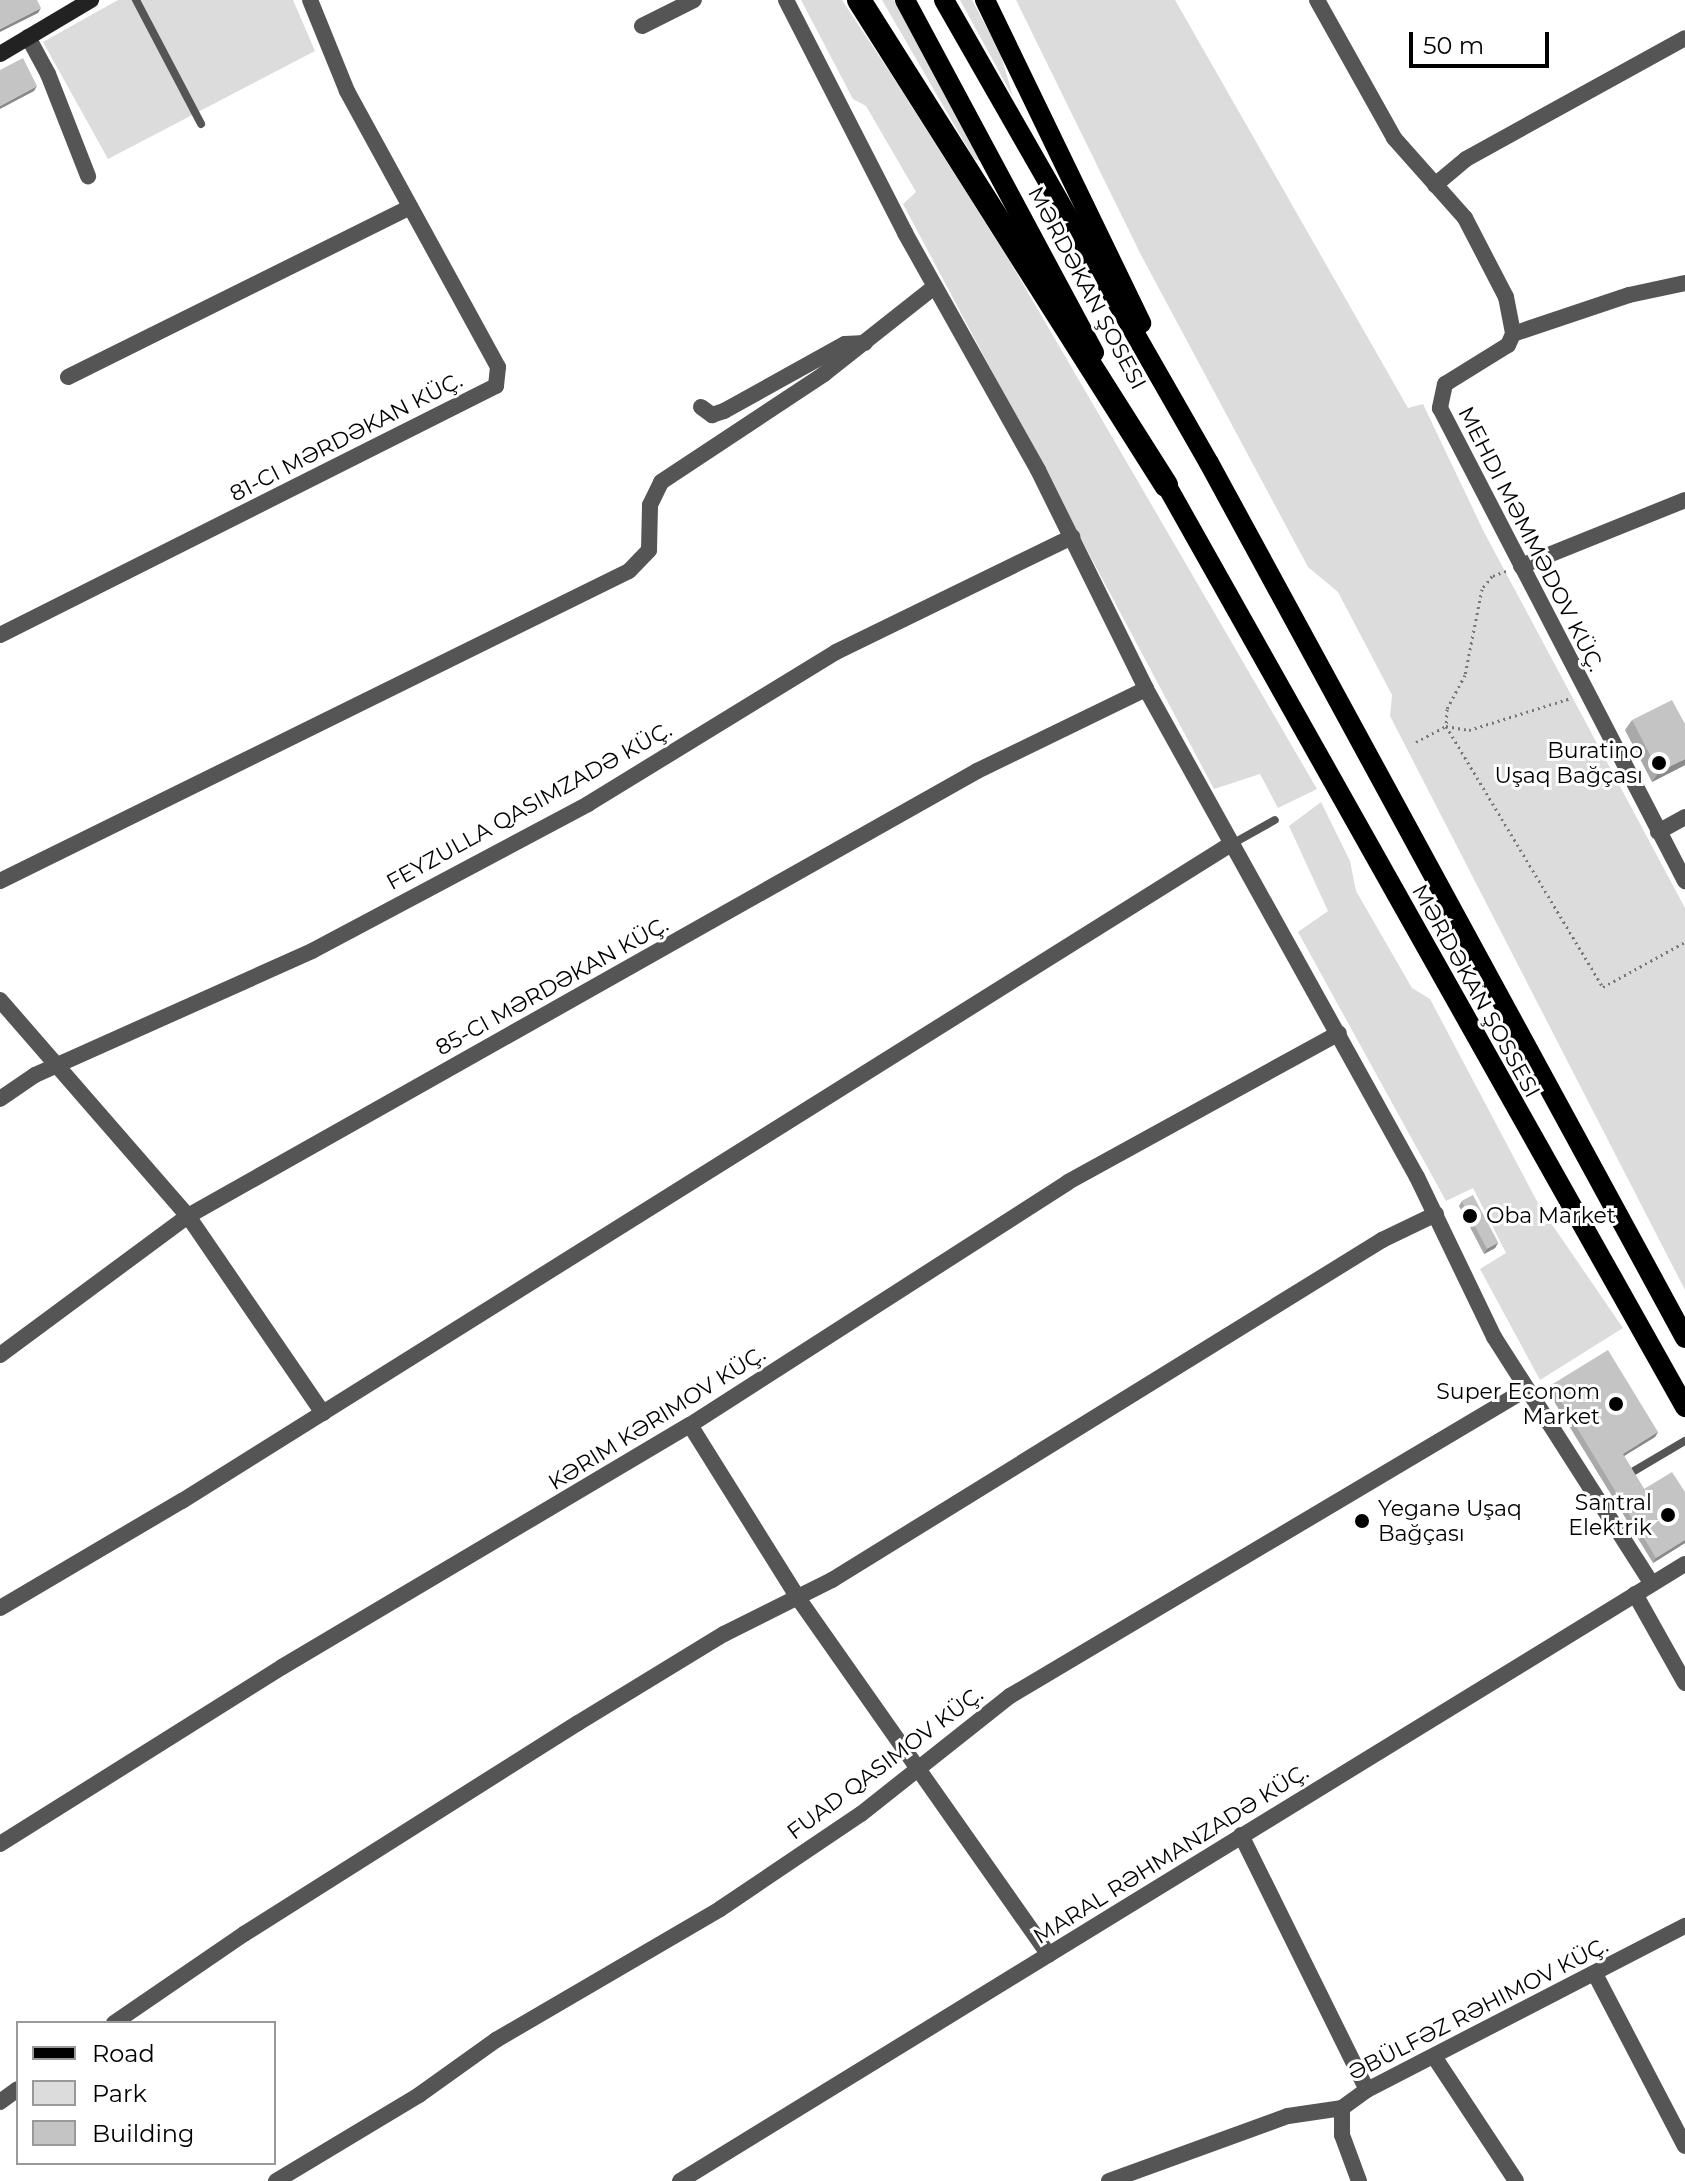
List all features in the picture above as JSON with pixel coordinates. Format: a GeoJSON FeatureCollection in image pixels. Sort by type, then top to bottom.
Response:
{"type":"FeatureCollection","features":[{"type":"Feature","properties":{"kind":"highway"},"geometry":{"type":"LineString","coordinates":[[859,0],[1166,485]]}},
{"type":"Feature","properties":{"kind":"main road","name":"MƏRDƏKAN ŞOSESI"},"geometry":{"type":"LineString","coordinates":[[905,0],[1166,485],[1230,596]]}},
{"type":"Feature","properties":{"kind":"main road","name":"MƏRDƏKAN ŞOSESI"},"geometry":{"type":"LineString","coordinates":[[944,0],[1209,463],[1269,574]]}},
{"type":"Feature","properties":{"kind":"main road"},"geometry":{"type":"LineString","coordinates":[[985,0],[1209,463]]}},
{"type":"Feature","properties":{"kind":"main road","name":"MƏRDƏKAN ŞOSSESI"},"geometry":{"type":"LineString","coordinates":[[1269,574],[1685,1338]]}},
{"type":"Feature","properties":{"kind":"main road","name":"MƏRDƏKAN ŞOSSESI"},"geometry":{"type":"LineString","coordinates":[[1230,596],[1685,1407]]}},
{"type":"Feature","properties":{"kind":"street"},"geometry":{"type":"LineString","coordinates":[[0,54],[91,0]]}},
{"type":"Feature","properties":{"kind":"street","name":"81-CI MƏRDƏKAN KÜÇ."},"geometry":{"type":"LineString","coordinates":[[0,635],[496,386],[498,367],[347,91],[310,0]]}},
{"type":"Feature","properties":{"kind":"street"},"geometry":{"type":"LineString","coordinates":[[642,26],[694,0]]}},
{"type":"Feature","properties":{"kind":"street"},"geometry":{"type":"LineString","coordinates":[[786,0],[934,287],[1072,537],[1146,689],[1339,1033],[1436,1214],[1494,1337],[1525,1390],[1652,1584]]}},
{"type":"Feature","properties":{"kind":"street"},"geometry":{"type":"LineString","coordinates":[[1317,0],[1394,138],[1477,235],[1506,297],[1513,334],[1629,295],[1685,283]]}},
{"type":"Feature","properties":{"kind":"street"},"geometry":{"type":"LineString","coordinates":[[28,37],[48,74],[88,176]]}},
{"type":"Feature","properties":{"kind":"street"},"geometry":{"type":"LineString","coordinates":[[1435,185],[1466,159],[1685,38]]}},
{"type":"Feature","properties":{"kind":"street"},"geometry":{"type":"LineString","coordinates":[[68,377],[410,207]]}},
{"type":"Feature","properties":{"kind":"street"},"geometry":{"type":"LineString","coordinates":[[0,881],[629,571],[649,550],[650,505],[661,482],[865,343],[934,287]]}},
{"type":"Feature","properties":{"kind":"street","name":"MEHDI MƏMMƏDOV KÜÇ."},"geometry":{"type":"LineString","coordinates":[[1513,334],[1499,353],[1445,384],[1440,408],[1685,881]]}},
{"type":"Feature","properties":{"kind":"street"},"geometry":{"type":"LineString","coordinates":[[701,407],[712,415],[724,411],[845,344],[865,343]]}},
{"type":"Feature","properties":{"kind":"street"},"geometry":{"type":"LineString","coordinates":[[1521,566],[1685,500]]}},
{"type":"Feature","properties":{"kind":"street"},"geometry":{"type":"LineString","coordinates":[[0,1099],[55,1065],[312,951],[588,804],[836,652],[1072,537]]}},
{"type":"Feature","properties":{"kind":"street","name":"85-CI MƏRDƏKAN KÜÇ."},"geometry":{"type":"LineString","coordinates":[[0,1355],[188,1216],[977,771],[1146,689]]}},
{"type":"Feature","properties":{"kind":"street"},"geometry":{"type":"LineString","coordinates":[[1658,832],[1685,817]]}},
{"type":"Feature","properties":{"kind":"street"},"geometry":{"type":"LineString","coordinates":[[0,1608],[323,1413],[1231,844]]}},
{"type":"Feature","properties":{"kind":"street"},"geometry":{"type":"LineString","coordinates":[[0,1000],[188,1216],[323,1413]]}},
{"type":"Feature","properties":{"kind":"street","name":"KƏRIM KƏRIMOV KÜÇ."},"geometry":{"type":"LineString","coordinates":[[0,1844],[282,1667],[690,1425],[1068,1182],[1339,1033]]}},
{"type":"Feature","properties":{"kind":"street"},"geometry":{"type":"LineString","coordinates":[[117,2021],[244,1934],[578,1723],[724,1634],[798,1598],[1382,1240],[1436,1214]]}},
{"type":"Feature","properties":{"kind":"street"},"geometry":{"type":"LineString","coordinates":[[276,2181],[419,2095],[496,2040],[720,1909],[919,1767],[1010,1696],[1134,1618],[1525,1390]]}},
{"type":"Feature","properties":{"kind":"street"},"geometry":{"type":"LineString","coordinates":[[690,1425],[798,1598],[1049,1955]]}},
{"type":"Feature","properties":{"kind":"street","name":"MARAL RƏHMANZADƏ KÜÇ."},"geometry":{"type":"LineString","coordinates":[[680,2181],[1685,1564]]}},
{"type":"Feature","properties":{"kind":"street"},"geometry":{"type":"LineString","coordinates":[[1635,1594],[1685,1683]]}},
{"type":"Feature","properties":{"kind":"street"},"geometry":{"type":"LineString","coordinates":[[1241,1835],[1367,2090]]}},
{"type":"Feature","properties":{"kind":"street","name":"ƏBÜLFƏZ RƏHIMOV KÜÇ."},"geometry":{"type":"LineString","coordinates":[[1109,2181],[1288,2116],[1342,2108],[1367,2090],[1435,2058],[1685,1926]]}},
{"type":"Feature","properties":{"kind":"street"},"geometry":{"type":"LineString","coordinates":[[1595,1974],[1685,2145]]}},
{"type":"Feature","properties":{"kind":"street"},"geometry":{"type":"LineString","coordinates":[[1435,2058],[1516,2181]]}},
{"type":"Feature","properties":{"kind":"street"},"geometry":{"type":"LineString","coordinates":[[1342,2108],[1342,2135],[1359,2181]]}},
{"type":"Feature","properties":{"kind":"lane"},"geometry":{"type":"LineString","coordinates":[[136,0],[201,124]]}},
{"type":"Feature","properties":{"kind":"lane"},"geometry":{"type":"LineString","coordinates":[[1231,844],[1275,820]]}},
{"type":"Feature","properties":{"kind":"lane"},"geometry":{"type":"LineString","coordinates":[[1634,1471],[1685,1441]]}},
{"type":"Feature","properties":{"kind":"path"},"geometry":{"type":"LineString","coordinates":[[1521,566],[1492,576],[1482,589],[1465,675],[1447,709],[1446,726],[1603,987],[1685,942]]}},
{"type":"Feature","properties":{"kind":"path"},"geometry":{"type":"LineString","coordinates":[[1416,742],[1446,726],[1469,730],[1586,692]]}},
{"type":"Feature","properties":{"kind":"green space"},"geometry":{"type":"Polygon","coordinates":[[[118,0],[293,0],[315,51],[108,159],[43,42],[118,0]]]}},
{"type":"Feature","properties":{"kind":"green space"},"geometry":{"type":"Polygon","coordinates":[[[801,0],[842,0],[893,77],[1009,260],[1317,789],[1278,808],[1260,774],[1214,789],[903,204],[916,192],[866,106],[853,99],[801,0]]]}},
{"type":"Feature","properties":{"kind":"green space"},"geometry":{"type":"Polygon","coordinates":[[[882,0],[894,0],[981,161],[974,159],[882,0]]]}},
{"type":"Feature","properties":{"kind":"green space"},"geometry":{"type":"Polygon","coordinates":[[[960,0],[972,0],[1000,52],[1013,97],[960,0]]]}},
{"type":"Feature","properties":{"kind":"green space"},"geometry":{"type":"Polygon","coordinates":[[[1016,0],[1175,0],[1408,408],[1423,404],[1484,532],[1685,908],[1685,1290],[1390,716],[1392,695],[1338,592],[1308,567],[1141,255],[1016,0]]]}},
{"type":"Feature","properties":{"kind":"green space"},"geometry":{"type":"Polygon","coordinates":[[[1321,802],[1350,861],[1356,891],[1412,988],[1430,999],[1540,1207],[1623,1328],[1540,1380],[1480,1269],[1506,1253],[1473,1188],[1446,1201],[1298,932],[1328,911],[1289,826],[1321,802]]]}},
{"type":"Feature","properties":{"kind":"building"},"geometry":{"type":"Polygon","coordinates":[[[0,0],[37,0],[41,8],[0,29],[0,0]]]}},
{"type":"Feature","properties":{"kind":"building"},"geometry":{"type":"Polygon","coordinates":[[[23,58],[37,86],[0,106],[0,70],[23,58]]]}},
{"type":"Feature","properties":{"kind":"building"},"geometry":{"type":"Polygon","coordinates":[[[1672,700],[1685,724],[1685,759],[1659,772],[1632,720],[1672,700]]]}},
{"type":"Feature","properties":{"kind":"building"},"geometry":{"type":"Polygon","coordinates":[[[1473,1195],[1498,1243],[1487,1249],[1462,1201],[1473,1195]]]}},
{"type":"Feature","properties":{"kind":"building"},"geometry":{"type":"Polygon","coordinates":[[[1608,1350],[1658,1432],[1623,1454],[1644,1489],[1672,1472],[1685,1492],[1685,1540],[1656,1558],[1551,1385],[1608,1350]]]}},
{"type":"Feature","properties":{"kind":"place","name":"Buratino Uşaq Bağçası"},"geometry":{"type":"Point","coordinates":[1659,763]}},
{"type":"Feature","properties":{"kind":"place","name":"Oba Market"},"geometry":{"type":"Point","coordinates":[1470,1216]}},
{"type":"Feature","properties":{"kind":"place","name":"Super Econom Market"},"geometry":{"type":"Point","coordinates":[1616,1404]}},
{"type":"Feature","properties":{"kind":"place","name":"Santral Elektrik"},"geometry":{"type":"Point","coordinates":[1668,1515]}},
{"type":"Feature","properties":{"kind":"place","name":"Yeganə Uşaq Bağçası"},"geometry":{"type":"Point","coordinates":[1362,1521]}}]}
